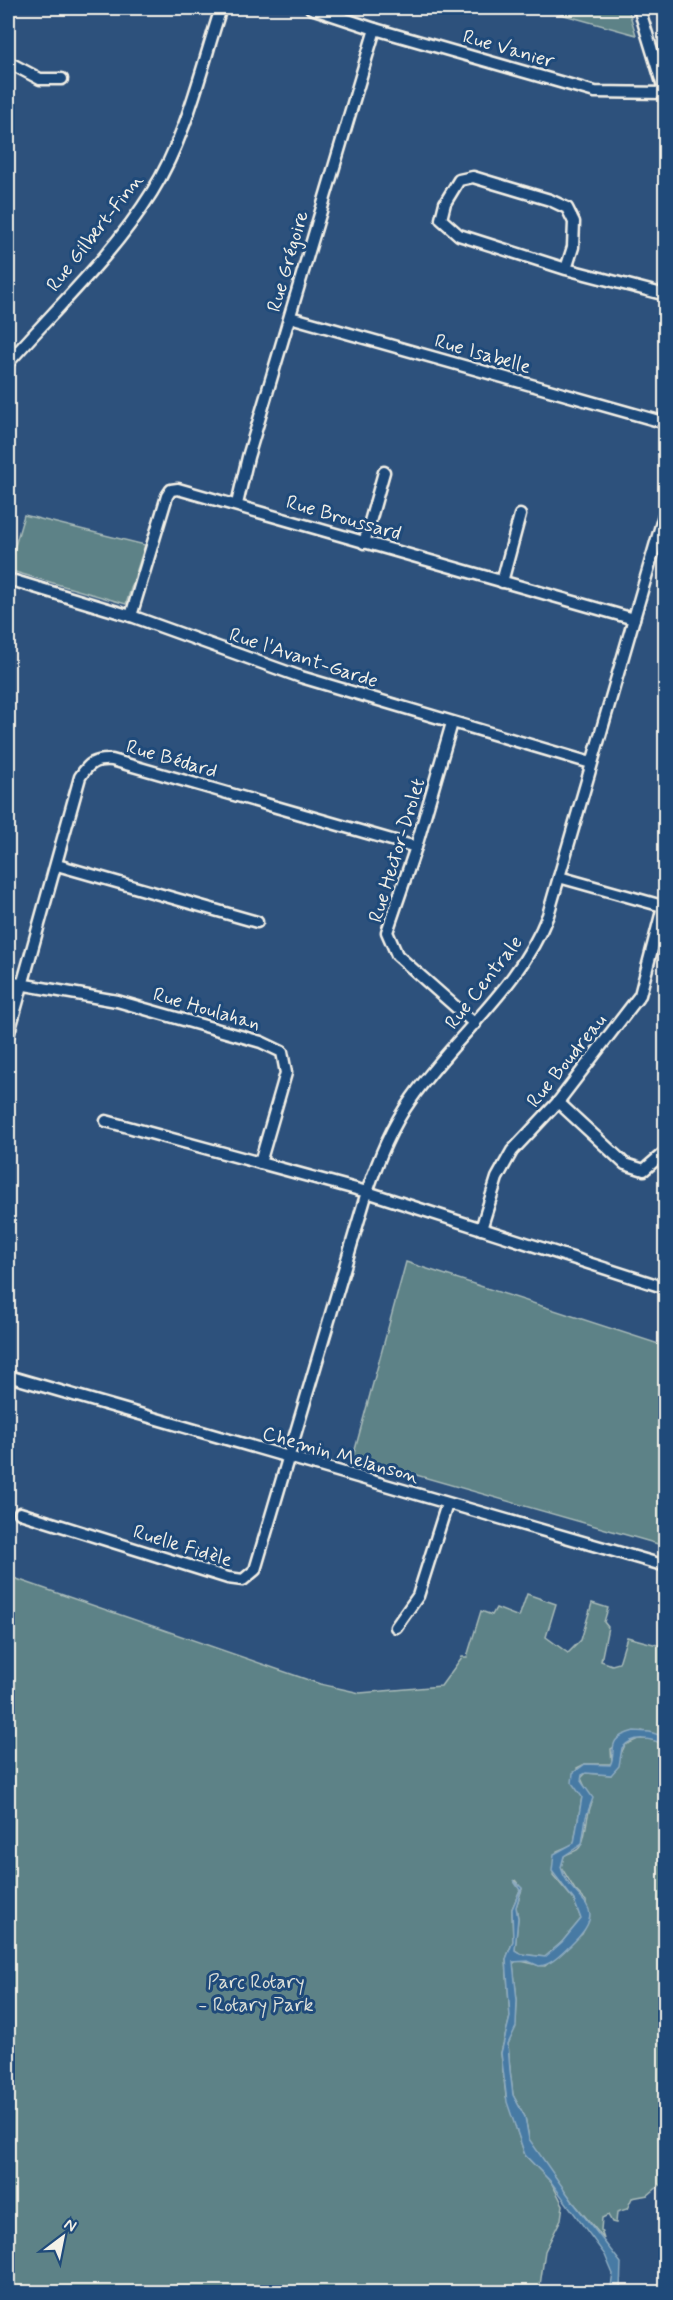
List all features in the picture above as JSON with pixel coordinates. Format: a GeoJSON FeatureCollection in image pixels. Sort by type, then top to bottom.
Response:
{"type":"FeatureCollection","features":[{"type":"Feature","properties":{"kind":"street","name":"Rue Gilbert-Finn"},"geometry":{"type":"LineString","coordinates":[[8,360],[93,268],[152,192],[169,161],[187,115],[221,8]]}},
{"type":"Feature","properties":{"kind":"street","name":"Rue Vanier"},"geometry":{"type":"LineString","coordinates":[[311,8],[375,29],[595,92],[665,95]]}},
{"type":"Feature","properties":{"kind":"street"},"geometry":{"type":"LineString","coordinates":[[639,8],[665,95]]}},
{"type":"Feature","properties":{"kind":"street","name":"Rue Grégoire"},"geometry":{"type":"LineString","coordinates":[[237,504],[248,457],[375,29]]}},
{"type":"Feature","properties":{"kind":"street"},"geometry":{"type":"LineString","coordinates":[[8,62],[40,79],[62,79]]}},
{"type":"Feature","properties":{"kind":"street"},"geometry":{"type":"LineString","coordinates":[[566,269],[573,247],[574,222],[567,208],[550,200],[472,177],[459,180],[445,203],[441,219],[459,235],[566,269],[666,295]]}},
{"type":"Feature","properties":{"kind":"street","name":"Rue Isabelle"},"geometry":{"type":"LineString","coordinates":[[290,317],[666,423]]}},
{"type":"Feature","properties":{"kind":"street"},"geometry":{"type":"LineString","coordinates":[[364,543],[384,471]]}},
{"type":"Feature","properties":{"kind":"street","name":"Rue Broussard"},"geometry":{"type":"LineString","coordinates":[[131,616],[169,493],[182,489],[634,619]]}},
{"type":"Feature","properties":{"kind":"street","name":"Rue Centrale"},"geometry":{"type":"LineString","coordinates":[[290,1458],[367,1192],[388,1135],[413,1096],[475,1024],[539,938],[559,877],[666,508]]}},
{"type":"Feature","properties":{"kind":"street"},"geometry":{"type":"LineString","coordinates":[[502,582],[520,515]]}},
{"type":"Feature","properties":{"kind":"street","name":"Rue l'Avant-Garde"},"geometry":{"type":"LineString","coordinates":[[8,579],[131,616],[301,677],[591,763]]}},
{"type":"Feature","properties":{"kind":"street","name":"Rue Hector-Drolet"},"geometry":{"type":"LineString","coordinates":[[452,723],[416,847],[387,932],[397,955],[475,1024]]}},
{"type":"Feature","properties":{"kind":"street","name":"Rue Bédard"},"geometry":{"type":"LineString","coordinates":[[8,1036],[80,777],[88,764],[99,759],[112,760],[416,847]]}},
{"type":"Feature","properties":{"kind":"street"},"geometry":{"type":"LineString","coordinates":[[57,865],[257,922]]}},
{"type":"Feature","properties":{"kind":"street"},"geometry":{"type":"LineString","coordinates":[[559,877],[664,907]]}},
{"type":"Feature","properties":{"kind":"street","name":"Rue Boudreau"},"geometry":{"type":"LineString","coordinates":[[481,1229],[497,1178],[507,1160],[558,1102],[640,995],[664,907]]}},
{"type":"Feature","properties":{"kind":"street","name":"Rue Houlahan"},"geometry":{"type":"LineString","coordinates":[[8,982],[117,1001],[261,1042],[282,1052],[286,1073],[260,1163]]}},
{"type":"Feature","properties":{"kind":"street"},"geometry":{"type":"LineString","coordinates":[[558,1102],[625,1164],[644,1170],[666,1151]]}},
{"type":"Feature","properties":{"kind":"street"},"geometry":{"type":"LineString","coordinates":[[106,1121],[367,1192],[666,1288]]}},
{"type":"Feature","properties":{"kind":"street","name":"Chemin Melanson"},"geometry":{"type":"LineString","coordinates":[[8,1376],[666,1566]]}},
{"type":"Feature","properties":{"kind":"street","name":"Ruelle Fidèle"},"geometry":{"type":"LineString","coordinates":[[20,1513],[228,1578],[243,1580],[255,1570],[290,1458]]}},
{"type":"Feature","properties":{"kind":"street"},"geometry":{"type":"LineString","coordinates":[[396,1627],[418,1596],[447,1504]]}},
{"type":"Feature","properties":{"kind":"green space"},"geometry":{"type":"Polygon","coordinates":[[[539,8],[628,8],[636,35],[539,8]]]}},
{"type":"Feature","properties":{"kind":"green space"},"geometry":{"type":"Polygon","coordinates":[[[24,515],[145,545],[126,604],[8,570],[24,515]]]}},
{"type":"Feature","properties":{"kind":"green space"},"geometry":{"type":"Polygon","coordinates":[[[406,1262],[665,1346],[665,1546],[353,1457],[406,1262]]]}},
{"type":"Feature","properties":{"kind":"green space","name":"Parc Rotary - Rotary Park"},"geometry":{"type":"Polygon","coordinates":[[[8,1576],[320,1684],[360,1693],[441,1686],[462,1657],[467,1657],[481,1611],[492,1615],[496,1608],[519,1617],[527,1594],[556,1604],[546,1637],[568,1653],[581,1640],[592,1603],[608,1608],[604,1622],[608,1627],[601,1661],[612,1665],[619,1663],[627,1637],[665,1647],[665,1737],[642,1731],[611,1749],[612,1764],[585,1764],[577,1768],[582,1797],[574,1844],[557,1851],[553,1875],[574,1900],[581,1919],[562,1942],[545,1957],[521,1954],[515,1950],[518,1918],[516,1907],[522,1889],[515,1880],[520,1890],[512,1909],[513,1941],[506,1959],[510,2017],[501,2053],[506,2096],[525,2155],[551,2182],[563,2205],[561,2219],[545,2251],[539,2292],[8,2292],[8,1576]]]}},
{"type":"Feature","properties":{"kind":"green space"},"geometry":{"type":"Polygon","coordinates":[[[638,1739],[649,1739],[665,1744],[665,2181],[648,2195],[632,2198],[627,2209],[617,2212],[616,2223],[612,2222],[608,2215],[602,2218],[601,2230],[604,2239],[573,2202],[533,2147],[529,2139],[525,2117],[513,2095],[508,2044],[516,2024],[517,2000],[513,1964],[520,1961],[545,1966],[582,1934],[587,1924],[586,1901],[575,1890],[561,1867],[564,1856],[577,1850],[581,1845],[592,1803],[581,1778],[586,1773],[611,1775],[625,1745],[638,1739]]]}},
{"type":"Feature","properties":{"kind":"water"},"geometry":{"type":"Polygon","coordinates":[[[634,1731],[650,1732],[665,1737],[665,1744],[648,1739],[637,1739],[622,1748],[619,1766],[611,1775],[586,1773],[582,1775],[581,1781],[593,1798],[586,1817],[582,1844],[564,1856],[561,1867],[572,1888],[586,1904],[589,1920],[583,1932],[570,1946],[548,1964],[539,1966],[528,1961],[513,1962],[517,2000],[516,2027],[508,2044],[513,2095],[525,2117],[529,2139],[573,2202],[621,2263],[620,2292],[610,2292],[613,2274],[605,2255],[551,2182],[525,2155],[507,2102],[501,2053],[510,2017],[506,1959],[513,1941],[512,1909],[520,1890],[513,1880],[522,1888],[516,1907],[518,1918],[515,1950],[521,1954],[545,1957],[562,1942],[581,1919],[574,1900],[552,1871],[554,1854],[574,1843],[582,1797],[572,1783],[573,1773],[585,1764],[610,1765],[615,1742],[624,1734],[634,1731]]]}}]}
